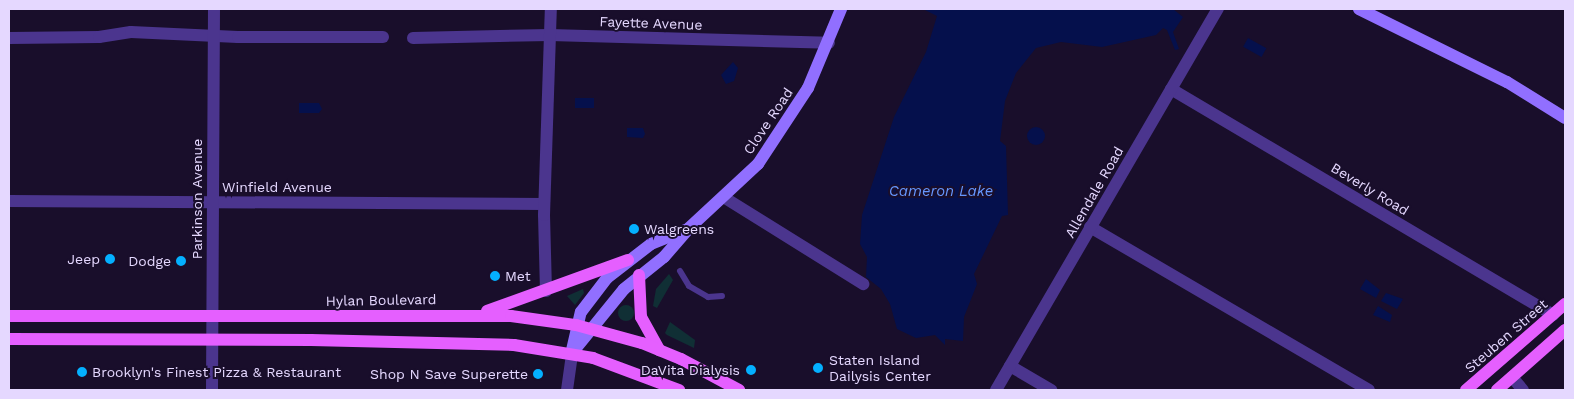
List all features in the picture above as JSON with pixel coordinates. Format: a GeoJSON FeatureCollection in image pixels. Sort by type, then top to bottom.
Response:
{"type":"FeatureCollection","features":[{"type":"Feature","properties":{"kind":"main road"},"geometry":{"type":"LineString","coordinates":[[478,314],[546,292],[628,260]]}},
{"type":"Feature","properties":{"kind":"main road"},"geometry":{"type":"LineString","coordinates":[[639,275],[641,317],[659,350]]}},
{"type":"Feature","properties":{"kind":"main road","name":"Steuben Street"},"geometry":{"type":"LineString","coordinates":[[1466,390],[1565,304]]}},
{"type":"Feature","properties":{"kind":"main road","name":"Hylan Boulevard"},"geometry":{"type":"LineString","coordinates":[[9,316],[478,314],[591,328],[659,350],[739,390]]}},
{"type":"Feature","properties":{"kind":"main road"},"geometry":{"type":"LineString","coordinates":[[1497,390],[1565,330]]}},
{"type":"Feature","properties":{"kind":"main road"},"geometry":{"type":"LineString","coordinates":[[9,339],[212,339],[479,343],[572,353],[628,369],[679,390]]}},
{"type":"Feature","properties":{"kind":"street","name":"Parkinson Avenue"},"geometry":{"type":"LineString","coordinates":[[212,390],[214,9]]}},
{"type":"Feature","properties":{"kind":"street"},"geometry":{"type":"LineString","coordinates":[[546,292],[544,204],[551,9]]}},
{"type":"Feature","properties":{"kind":"street","name":"Clove Road"},"geometry":{"type":"LineString","coordinates":[[572,353],[591,328],[639,275],[664,257],[688,229],[725,198],[758,164],[780,135],[808,88],[829,43],[841,9]]}},
{"type":"Feature","properties":{"kind":"street","name":"Allendale Road"},"geometry":{"type":"LineString","coordinates":[[996,390],[1218,9]]}},
{"type":"Feature","properties":{"kind":"street"},"geometry":{"type":"LineString","coordinates":[[1359,9],[1507,82],[1565,118]]}},
{"type":"Feature","properties":{"kind":"street"},"geometry":{"type":"LineString","coordinates":[[9,38],[99,37],[131,32],[383,37]]}},
{"type":"Feature","properties":{"kind":"street","name":"Fayette Avenue"},"geometry":{"type":"LineString","coordinates":[[413,38],[550,35],[829,43]]}},
{"type":"Feature","properties":{"kind":"street","name":"Beverly Road"},"geometry":{"type":"LineString","coordinates":[[1171,90],[1553,315]]}},
{"type":"Feature","properties":{"kind":"street"},"geometry":{"type":"LineString","coordinates":[[725,198],[863,284]]}},
{"type":"Feature","properties":{"kind":"street","name":"Winfield Avenue"},"geometry":{"type":"LineString","coordinates":[[9,201],[544,204]]}},
{"type":"Feature","properties":{"kind":"street"},"geometry":{"type":"LineString","coordinates":[[1090,228],[1369,390]]}},
{"type":"Feature","properties":{"kind":"street","name":"Clove Road"},"geometry":{"type":"LineString","coordinates":[[576,325],[590,299],[628,260],[651,244],[688,229]]}},
{"type":"Feature","properties":{"kind":"street"},"geometry":{"type":"LineString","coordinates":[[567,390],[567,370],[572,353],[576,325]]}},
{"type":"Feature","properties":{"kind":"street"},"geometry":{"type":"LineString","coordinates":[[1010,366],[1051,390]]}},
{"type":"Feature","properties":{"kind":"street"},"geometry":{"type":"LineString","coordinates":[[1512,377],[1523,390]]}},
{"type":"Feature","properties":{"kind":"lane"},"geometry":{"type":"LineString","coordinates":[[680,271],[689,286],[708,297],[722,296]]}},
{"type":"Feature","properties":{"kind":"green space"},"geometry":{"type":"Polygon","coordinates":[[[669,274],[673,280],[657,308],[653,306],[656,289],[669,274]]]}},
{"type":"Feature","properties":{"kind":"green space"},"geometry":{"type":"Polygon","coordinates":[[[583,289],[584,293],[575,305],[567,296],[583,289]]]}},
{"type":"Feature","properties":{"kind":"green space"},"geometry":{"type":"Polygon","coordinates":[[[623,305],[629,305],[634,310],[632,319],[623,321],[618,316],[618,310],[623,305]]]}},
{"type":"Feature","properties":{"kind":"green space"},"geometry":{"type":"Polygon","coordinates":[[[670,322],[695,340],[694,348],[665,333],[670,322]]]}},
{"type":"Feature","properties":{"kind":"water","name":"Cameron Lake"},"geometry":{"type":"Polygon","coordinates":[[[923,9],[1173,9],[1183,17],[1173,32],[1179,49],[1175,50],[1167,30],[1163,28],[1156,35],[1102,47],[1061,42],[1036,48],[1016,73],[1005,101],[1000,141],[1006,146],[1008,215],[1002,216],[974,274],[977,284],[964,317],[963,341],[945,339],[945,345],[935,335],[916,338],[897,329],[890,304],[881,289],[866,277],[867,257],[860,244],[862,215],[894,117],[926,52],[937,16],[923,9]]]}},
{"type":"Feature","properties":{"kind":"water"},"geometry":{"type":"Polygon","coordinates":[[[1248,38],[1266,48],[1262,57],[1243,47],[1248,38]]]}},
{"type":"Feature","properties":{"kind":"water"},"geometry":{"type":"Polygon","coordinates":[[[733,62],[738,68],[734,81],[726,84],[721,75],[733,62]]]}},
{"type":"Feature","properties":{"kind":"water"},"geometry":{"type":"Polygon","coordinates":[[[575,98],[594,98],[594,108],[575,108],[575,98]]]}},
{"type":"Feature","properties":{"kind":"water"},"geometry":{"type":"Polygon","coordinates":[[[299,103],[319,103],[322,109],[319,113],[299,113],[299,103]]]}},
{"type":"Feature","properties":{"kind":"water"},"geometry":{"type":"Polygon","coordinates":[[[1036,127],[1042,130],[1045,136],[1042,142],[1036,145],[1030,142],[1027,136],[1030,130],[1036,127]]]}},
{"type":"Feature","properties":{"kind":"water"},"geometry":{"type":"Polygon","coordinates":[[[627,128],[643,128],[645,134],[643,138],[627,137],[627,128]]]}},
{"type":"Feature","properties":{"kind":"water"},"geometry":{"type":"Polygon","coordinates":[[[1366,279],[1380,290],[1376,298],[1360,289],[1366,279]]]}},
{"type":"Feature","properties":{"kind":"water"},"geometry":{"type":"Polygon","coordinates":[[[1386,293],[1403,299],[1397,309],[1381,301],[1386,293]]]}},
{"type":"Feature","properties":{"kind":"water"},"geometry":{"type":"Polygon","coordinates":[[[1378,306],[1392,315],[1390,322],[1373,315],[1378,306]]]}},
{"type":"Feature","properties":{"kind":"place","name":"Walgreens"},"geometry":{"type":"Point","coordinates":[634,229]}},
{"type":"Feature","properties":{"kind":"place","name":"Jeep"},"geometry":{"type":"Point","coordinates":[110,259]}},
{"type":"Feature","properties":{"kind":"place","name":"Dodge"},"geometry":{"type":"Point","coordinates":[181,261]}},
{"type":"Feature","properties":{"kind":"place","name":"Met"},"geometry":{"type":"Point","coordinates":[495,276]}},
{"type":"Feature","properties":{"kind":"place","name":"Staten Island Dailysis Center"},"geometry":{"type":"Point","coordinates":[818,368]}},
{"type":"Feature","properties":{"kind":"place","name":"DaVita Dialysis"},"geometry":{"type":"Point","coordinates":[751,370]}},
{"type":"Feature","properties":{"kind":"place","name":"Brooklyn's Finest Pizza & Restaurant"},"geometry":{"type":"Point","coordinates":[82,372]}},
{"type":"Feature","properties":{"kind":"place","name":"Shop N Save Superette"},"geometry":{"type":"Point","coordinates":[538,374]}}]}
